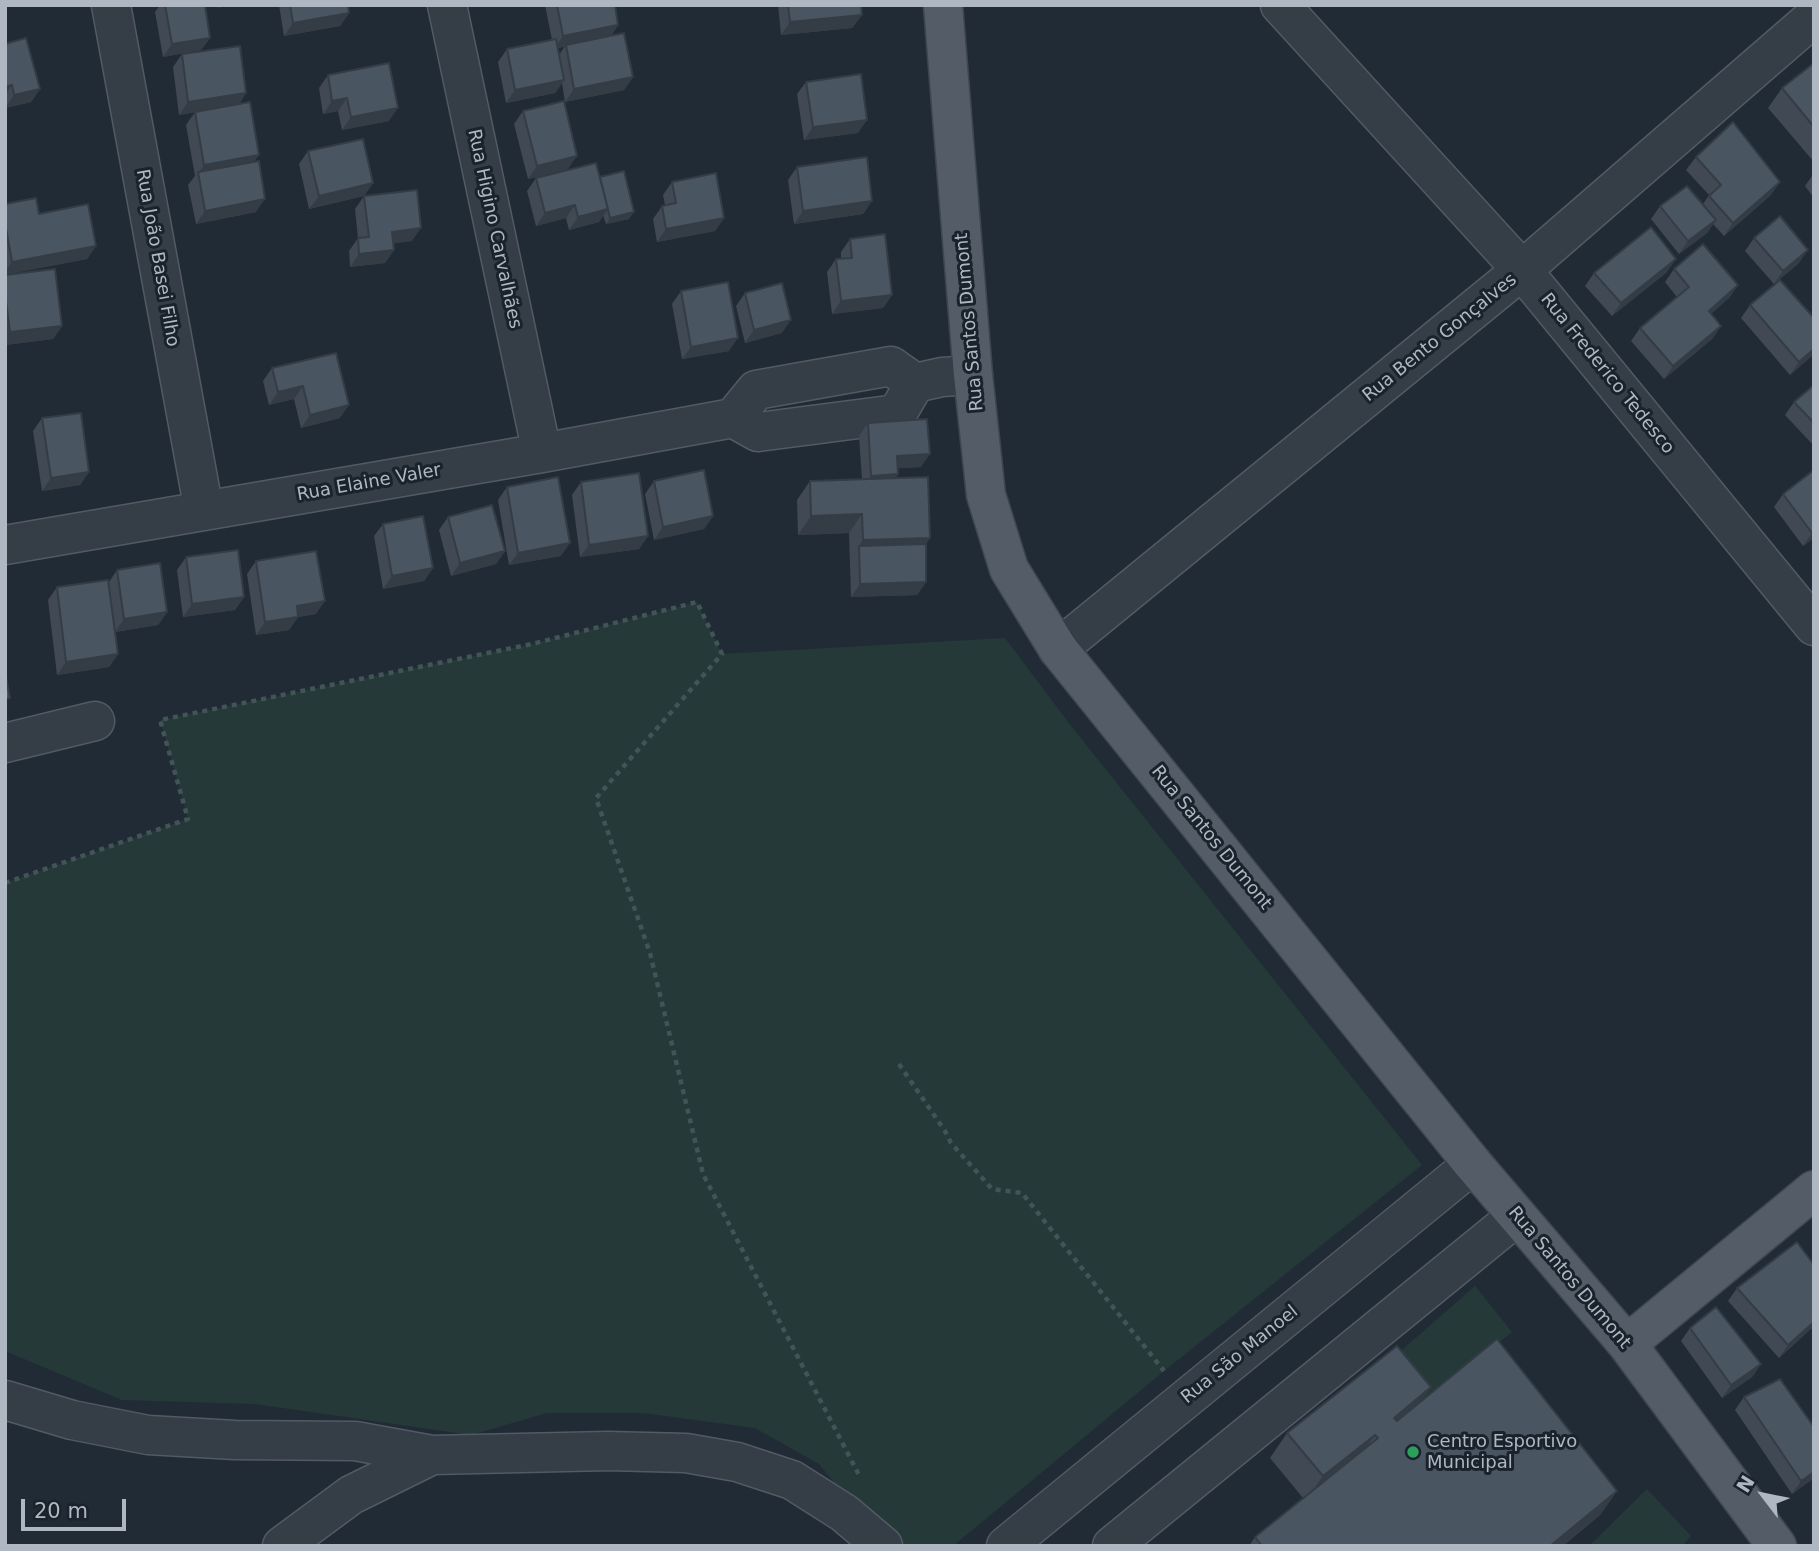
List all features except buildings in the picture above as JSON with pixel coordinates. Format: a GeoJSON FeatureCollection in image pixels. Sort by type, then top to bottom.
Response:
{"type":"FeatureCollection","features":[{"type":"Feature","properties":{"kind":"main road","name":"Rua Santos Dumont"},"geometry":{"type":"LineString","coordinates":[[943,5],[973,375],[986,495],[1009,569],[1058,649],[1474,1164],[1627,1345],[1775,1545]]}},
{"type":"Feature","properties":{"kind":"main road"},"geometry":{"type":"LineString","coordinates":[[1627,1345],[1814,1189]]}},
{"type":"Feature","properties":{"kind":"street","name":"Rua João Basei Filho"},"geometry":{"type":"LineString","coordinates":[[111,5],[204,512]]}},
{"type":"Feature","properties":{"kind":"street","name":"Rua Higino Carvalhães"},"geometry":{"type":"LineString","coordinates":[[447,5],[542,453]]}},
{"type":"Feature","properties":{"kind":"street","name":"Rua Frederico Tedesco"},"geometry":{"type":"LineString","coordinates":[[1280,5],[1522,270],[1814,626]]}},
{"type":"Feature","properties":{"kind":"street","name":"Rua Bento Gonçalves"},"geometry":{"type":"LineString","coordinates":[[1058,649],[1522,270],[1814,17]]}},
{"type":"Feature","properties":{"kind":"street","name":"Rua Elaine Valer"},"geometry":{"type":"LineString","coordinates":[[5,545],[733,418],[756,390],[891,366],[915,383],[942,376],[973,375]]}},
{"type":"Feature","properties":{"kind":"street"},"geometry":{"type":"LineString","coordinates":[[5,743],[95,721]]}},
{"type":"Feature","properties":{"kind":"street","name":"Rua São Manoel"},"geometry":{"type":"LineString","coordinates":[[1006,1546],[1474,1164]]}},
{"type":"Feature","properties":{"kind":"street"},"geometry":{"type":"LineString","coordinates":[[1112,1546],[1517,1216]]}},
{"type":"Feature","properties":{"kind":"street"},"geometry":{"type":"LineString","coordinates":[[5,1400],[72,1420],[148,1434],[235,1440],[355,1441],[432,1455],[608,1451],[686,1453],[737,1462],[792,1480],[844,1513],[883,1546]]}},
{"type":"Feature","properties":{"kind":"street"},"geometry":{"type":"LineString","coordinates":[[282,1546],[351,1495],[432,1455]]}},
{"type":"Feature","properties":{"kind":"path"},"geometry":{"type":"LineString","coordinates":[[5,883],[188,819],[160,720],[532,644],[697,602],[722,654],[596,798],[650,953],[703,1174],[863,1484]]}},
{"type":"Feature","properties":{"kind":"path"},"geometry":{"type":"LineString","coordinates":[[899,1064],[951,1143],[992,1189],[1022,1193],[1164,1371],[1200,1387]]}},
{"type":"Feature","properties":{"kind":"shaded area"},"geometry":{"type":"Polygon","coordinates":[[[697,602],[722,654],[1005,638],[1068,722],[1422,1165],[1164,1371],[953,1546],[886,1546],[819,1464],[755,1428],[643,1413],[547,1413],[471,1435],[255,1404],[122,1400],[5,1351],[5,883],[188,819],[160,720],[532,644],[697,602]]]}},
{"type":"Feature","properties":{"kind":"shaded area"},"geometry":{"type":"Polygon","coordinates":[[[1475,1286],[1512,1332],[1420,1407],[1379,1370],[1475,1286]]]}},
{"type":"Feature","properties":{"kind":"shaded area"},"geometry":{"type":"Polygon","coordinates":[[[1647,1489],[1691,1536],[1682,1546],[1589,1546],[1647,1489]]]}},
{"type":"Feature","properties":{"kind":"place","name":"Centro Esportivo Municipal"},"geometry":{"type":"Point","coordinates":[1413,1452]}}]}
